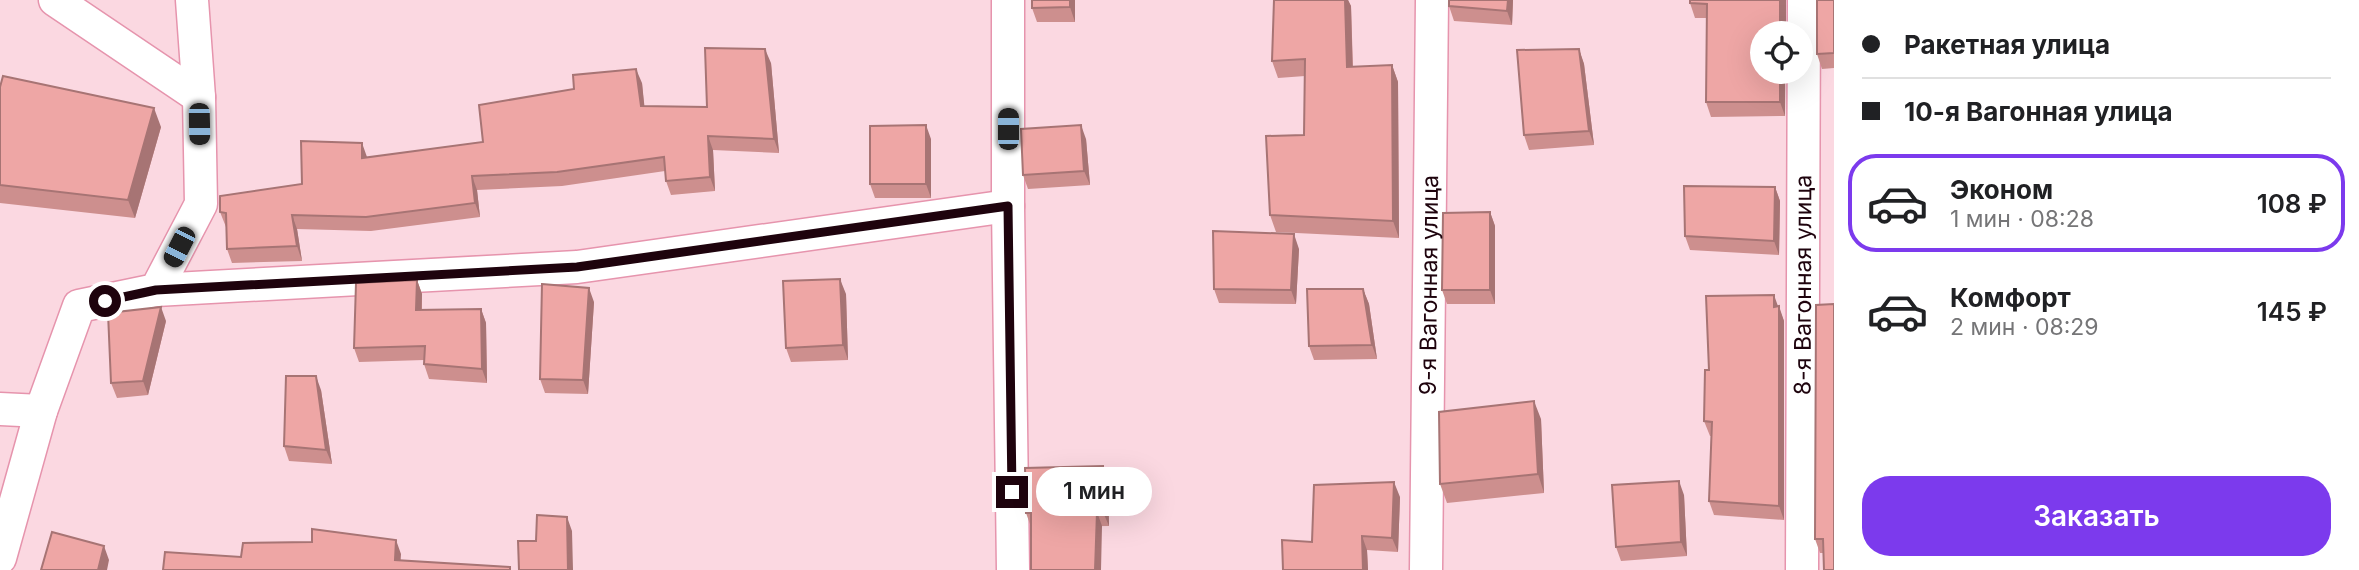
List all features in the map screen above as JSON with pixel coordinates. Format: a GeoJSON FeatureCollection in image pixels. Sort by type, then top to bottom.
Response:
{"type":"FeatureCollection","features":[{"type":"Feature","properties":{"kind":"street"},"geometry":{"type":"LineString","coordinates":[[54,0],[199,97]]}},
{"type":"Feature","properties":{"kind":"street"},"geometry":{"type":"LineString","coordinates":[[156,290],[201,204],[199,97],[192,0]]}},
{"type":"Feature","properties":{"kind":"street"},"geometry":{"type":"LineString","coordinates":[[1008,0],[1013,570]]}},
{"type":"Feature","properties":{"kind":"street","name":"9-я Вагонная улица"},"geometry":{"type":"LineString","coordinates":[[1426,570],[1432,0]]}},
{"type":"Feature","properties":{"kind":"street","name":"8-я Вагонная улица"},"geometry":{"type":"LineString","coordinates":[[1802,570],[1804,0]]}},
{"type":"Feature","properties":{"kind":"street"},"geometry":{"type":"LineString","coordinates":[[0,558],[41,411],[79,306],[156,290],[577,267],[1008,206]]}},
{"type":"Feature","properties":{"kind":"street"},"geometry":{"type":"LineString","coordinates":[[0,409],[41,411]]}},
{"type":"Feature","properties":{"kind":"building"},"geometry":{"type":"Polygon","coordinates":[[[1032,0],[1070,0],[1070,7],[1032,8],[1032,0]]]}},
{"type":"Feature","properties":{"kind":"building"},"geometry":{"type":"Polygon","coordinates":[[[1274,0],[1345,0],[1347,67],[1392,65],[1393,221],[1270,215],[1266,136],[1304,135],[1305,59],[1272,61],[1274,0]]]}},
{"type":"Feature","properties":{"kind":"building"},"geometry":{"type":"Polygon","coordinates":[[[1449,0],[1508,0],[1507,11],[1449,6],[1449,0]]]}},
{"type":"Feature","properties":{"kind":"building"},"geometry":{"type":"Polygon","coordinates":[[[1690,0],[1780,0],[1780,21],[1750,21],[1750,84],[1780,84],[1780,102],[1706,102],[1707,4],[1690,3],[1690,0]]]}},
{"type":"Feature","properties":{"kind":"building"},"geometry":{"type":"Polygon","coordinates":[[[1817,0],[1834,0],[1834,53],[1817,54],[1817,0]]]}},
{"type":"Feature","properties":{"kind":"building"},"geometry":{"type":"Polygon","coordinates":[[[705,48],[765,49],[774,139],[708,136],[710,177],[666,181],[664,157],[557,172],[472,176],[475,203],[366,217],[292,215],[297,246],[227,249],[226,213],[220,212],[220,196],[302,184],[301,141],[362,143],[362,158],[483,142],[479,105],[574,89],[573,75],[636,69],[641,106],[707,107],[705,48]]]}},
{"type":"Feature","properties":{"kind":"building"},"geometry":{"type":"Polygon","coordinates":[[[1579,49],[1589,131],[1524,135],[1517,50],[1579,49]]]}},
{"type":"Feature","properties":{"kind":"building"},"geometry":{"type":"Polygon","coordinates":[[[3,76],[154,108],[128,200],[0,185],[0,87],[3,76]]]}},
{"type":"Feature","properties":{"kind":"building"},"geometry":{"type":"Polygon","coordinates":[[[926,125],[926,184],[870,184],[870,126],[926,125]]]}},
{"type":"Feature","properties":{"kind":"building"},"geometry":{"type":"Polygon","coordinates":[[[1081,125],[1084,171],[1023,175],[1021,129],[1081,125]]]}},
{"type":"Feature","properties":{"kind":"building"},"geometry":{"type":"Polygon","coordinates":[[[1684,186],[1775,187],[1774,241],[1685,236],[1684,186]]]}},
{"type":"Feature","properties":{"kind":"building"},"geometry":{"type":"Polygon","coordinates":[[[1490,212],[1490,290],[1442,290],[1443,213],[1490,212]]]}},
{"type":"Feature","properties":{"kind":"building"},"geometry":{"type":"Polygon","coordinates":[[[1213,231],[1294,234],[1291,290],[1214,289],[1213,231]]]}},
{"type":"Feature","properties":{"kind":"building"},"geometry":{"type":"Polygon","coordinates":[[[840,279],[843,345],[786,348],[783,281],[840,279]]]}},
{"type":"Feature","properties":{"kind":"building"},"geometry":{"type":"Polygon","coordinates":[[[417,280],[416,310],[481,309],[482,369],[424,364],[425,346],[354,348],[356,283],[417,280]]]}},
{"type":"Feature","properties":{"kind":"building"},"geometry":{"type":"Polygon","coordinates":[[[542,284],[589,288],[583,380],[540,379],[542,284]]]}},
{"type":"Feature","properties":{"kind":"building"},"geometry":{"type":"Polygon","coordinates":[[[1307,289],[1363,289],[1372,345],[1309,346],[1307,289]]]}},
{"type":"Feature","properties":{"kind":"building"},"geometry":{"type":"Polygon","coordinates":[[[1774,295],[1774,307],[1779,306],[1779,506],[1709,501],[1712,422],[1704,421],[1705,370],[1709,370],[1706,296],[1774,295]]]}},
{"type":"Feature","properties":{"kind":"building"},"geometry":{"type":"Polygon","coordinates":[[[1834,304],[1834,570],[1824,570],[1823,539],[1815,539],[1816,305],[1834,304]]]}},
{"type":"Feature","properties":{"kind":"building"},"geometry":{"type":"Polygon","coordinates":[[[161,307],[143,381],[111,383],[108,313],[161,307]]]}},
{"type":"Feature","properties":{"kind":"building"},"geometry":{"type":"Polygon","coordinates":[[[286,376],[316,376],[326,450],[284,446],[286,376]]]}},
{"type":"Feature","properties":{"kind":"building"},"geometry":{"type":"Polygon","coordinates":[[[1534,401],[1538,474],[1440,484],[1439,412],[1534,401]]]}},
{"type":"Feature","properties":{"kind":"building"},"geometry":{"type":"Polygon","coordinates":[[[1103,466],[1103,512],[1097,512],[1095,570],[1031,570],[1031,513],[1026,513],[1025,468],[1103,466]]]}},
{"type":"Feature","properties":{"kind":"building"},"geometry":{"type":"Polygon","coordinates":[[[1679,481],[1681,542],[1616,547],[1612,485],[1679,481]]]}},
{"type":"Feature","properties":{"kind":"building"},"geometry":{"type":"Polygon","coordinates":[[[1394,482],[1392,538],[1362,536],[1363,570],[1283,570],[1282,540],[1312,542],[1314,485],[1394,482]]]}},
{"type":"Feature","properties":{"kind":"building"},"geometry":{"type":"Polygon","coordinates":[[[537,515],[567,517],[568,570],[519,570],[518,541],[536,541],[537,515]]]}},
{"type":"Feature","properties":{"kind":"building"},"geometry":{"type":"Polygon","coordinates":[[[312,529],[396,540],[395,560],[510,567],[510,570],[163,570],[165,552],[241,557],[243,543],[312,542],[312,529]]]}},
{"type":"Feature","properties":{"kind":"building"},"geometry":{"type":"Polygon","coordinates":[[[52,532],[104,546],[98,570],[41,570],[52,532]]]}},
{"type":"Feature","properties":{"kind":"route"},"geometry":{"type":"LineString","coordinates":[[105,301],[156,290],[577,267],[1008,206],[1012,492]]}}]}
